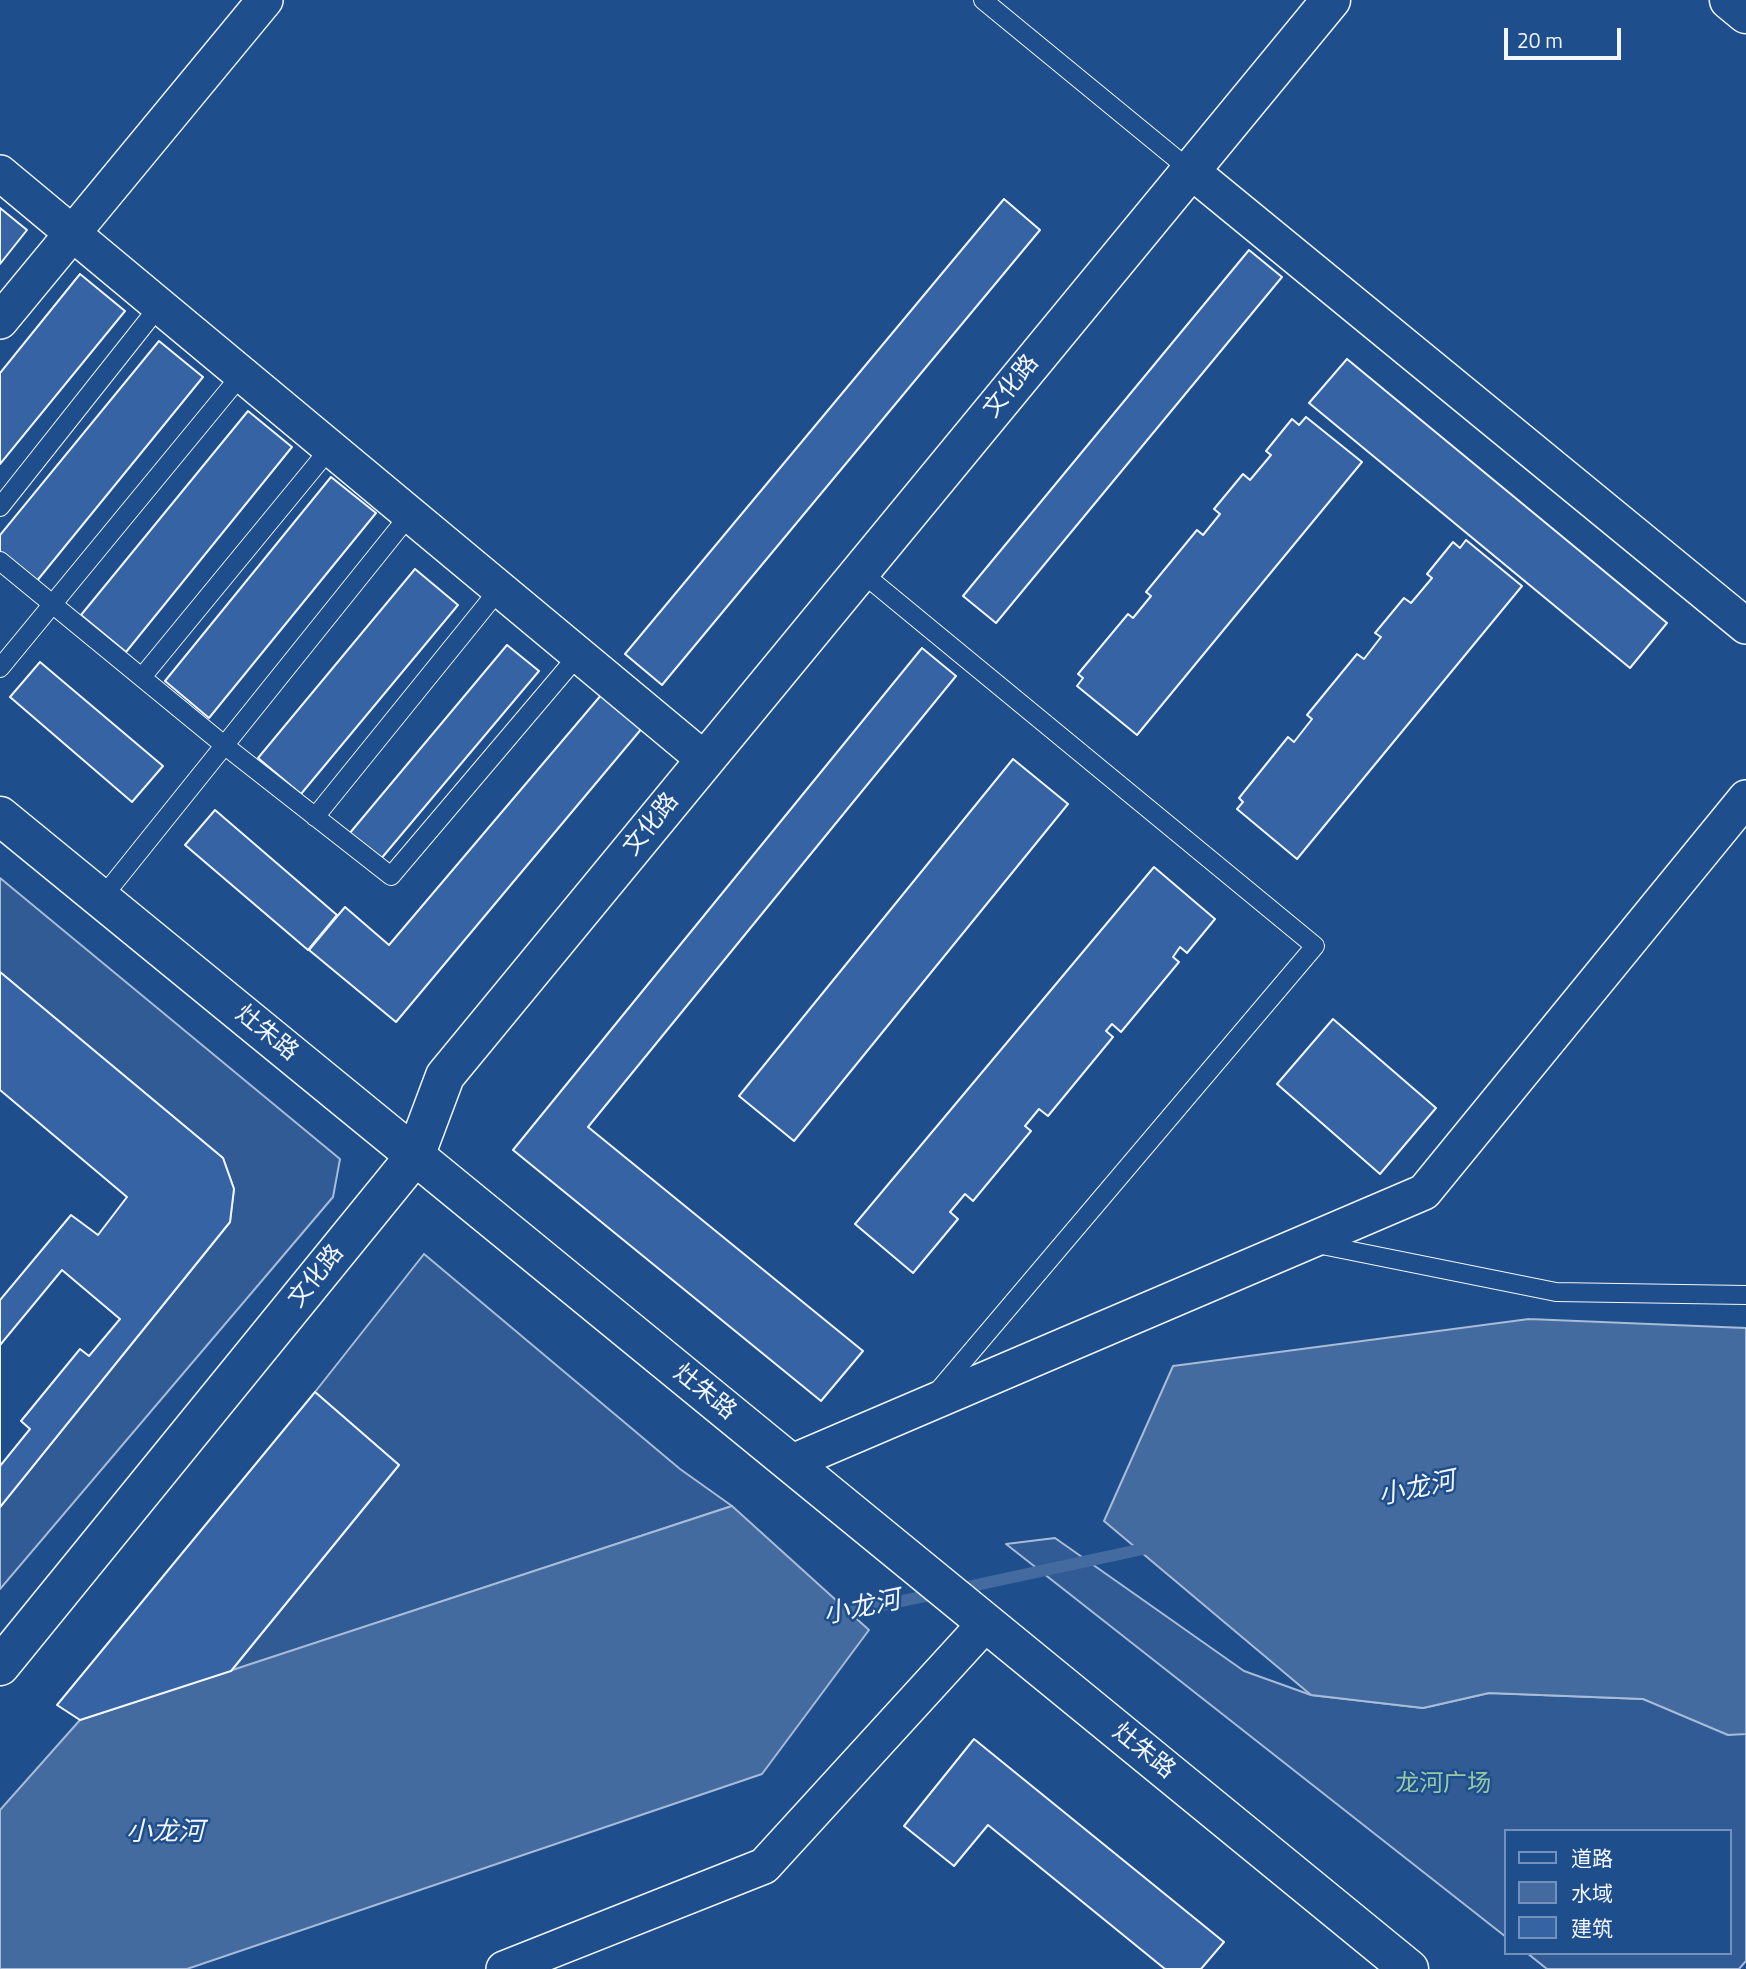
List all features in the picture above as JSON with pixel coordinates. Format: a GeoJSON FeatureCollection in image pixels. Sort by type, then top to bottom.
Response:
{"type":"FeatureCollection","features":[{"type":"Feature","properties":{"kind":"street"},"geometry":{"type":"LineString","coordinates":[[0,321],[265,0]]}},
{"type":"Feature","properties":{"kind":"street","name":"文化路"},"geometry":{"type":"LineString","coordinates":[[0,1666],[415,1156],[445,1076],[1331,0]]}},
{"type":"Feature","properties":{"kind":"street"},"geometry":{"type":"LineString","coordinates":[[1729,0],[1746,14]]}},
{"type":"Feature","properties":{"kind":"street"},"geometry":{"type":"LineString","coordinates":[[1191,170],[1746,626]]}},
{"type":"Feature","properties":{"kind":"street"},"geometry":{"type":"LineString","coordinates":[[0,173],[501,587],[705,760]]}},
{"type":"Feature","properties":{"kind":"street"},"geometry":{"type":"LineString","coordinates":[[790,1463],[1424,1192],[1746,798]]}},
{"type":"Feature","properties":{"kind":"street","name":"灶朱路"},"geometry":{"type":"LineString","coordinates":[[0,816],[1409,1969]]}},
{"type":"Feature","properties":{"kind":"street"},"geometry":{"type":"LineString","coordinates":[[504,1969],[764,1866],[986,1623]]}},
{"type":"Feature","properties":{"kind":"lane"},"geometry":{"type":"LineString","coordinates":[[983,0],[1191,170]]}},
{"type":"Feature","properties":{"kind":"lane"},"geometry":{"type":"LineString","coordinates":[[0,507],[160,305]]}},
{"type":"Feature","properties":{"kind":"lane"},"geometry":{"type":"LineString","coordinates":[[0,668],[242,374]]}},
{"type":"Feature","properties":{"kind":"lane"},"geometry":{"type":"LineString","coordinates":[[142,677],[331,447]]}},
{"type":"Feature","properties":{"kind":"lane"},"geometry":{"type":"LineString","coordinates":[[101,899],[411,513]]}},
{"type":"Feature","properties":{"kind":"lane"},"geometry":{"type":"LineString","coordinates":[[0,561],[224,745],[391,876],[580,653]]}},
{"type":"Feature","properties":{"kind":"lane"},"geometry":{"type":"LineString","coordinates":[[861,572],[1315,946],[926,1405]]}},
{"type":"Feature","properties":{"kind":"lane"},"geometry":{"type":"LineString","coordinates":[[315,817],[501,587]]}},
{"type":"Feature","properties":{"kind":"lane"},"geometry":{"type":"LineString","coordinates":[[1307,1241],[1556,1292],[1746,1295]]}},
{"type":"Feature","properties":{"kind":"shaded area"},"geometry":{"type":"Polygon","coordinates":[[[0,878],[340,1159],[333,1197],[0,1589],[0,1507],[230,1222],[234,1189],[223,1158],[0,972],[0,878]]]}},
{"type":"Feature","properties":{"kind":"shaded area"},"geometry":{"type":"Polygon","coordinates":[[[424,1254],[680,1469],[732,1506],[231,1671],[399,1465],[315,1392],[424,1254]]]}},
{"type":"Feature","properties":{"kind":"shaded area","name":"龙河广场"},"geometry":{"type":"Polygon","coordinates":[[[1055,1538],[1244,1671],[1311,1695],[1423,1708],[1489,1693],[1643,1699],[1746,1734],[1746,1961],[1739,1969],[1547,1969],[1530,1955],[1732,1955],[1732,1829],[1504,1829],[1504,1935],[1006,1544],[1055,1538]]]}},
{"type":"Feature","properties":{"kind":"water","name":"小龙河"},"geometry":{"type":"Polygon","coordinates":[[[1529,1319],[1746,1328],[1746,1734],[1728,1735],[1643,1699],[1489,1693],[1423,1708],[1311,1695],[1104,1521],[1173,1366],[1529,1319]]]}},
{"type":"Feature","properties":{"kind":"water","name":"小龙河"},"geometry":{"type":"Polygon","coordinates":[[[732,1506],[869,1630],[762,1774],[187,1969],[0,1969],[0,1810],[80,1720],[732,1506]]]}},
{"type":"Feature","properties":{"kind":"building"},"geometry":{"type":"Polygon","coordinates":[[[1004,199],[1040,230],[662,685],[625,654],[1004,199]]]}},
{"type":"Feature","properties":{"kind":"building"},"geometry":{"type":"Polygon","coordinates":[[[0,208],[27,230],[0,264],[0,208]]]}},
{"type":"Feature","properties":{"kind":"building"},"geometry":{"type":"Polygon","coordinates":[[[1249,250],[1282,277],[996,623],[963,596],[1249,250]]]}},
{"type":"Feature","properties":{"kind":"building"},"geometry":{"type":"Polygon","coordinates":[[[80,274],[125,311],[0,464],[0,373],[80,274]]]}},
{"type":"Feature","properties":{"kind":"building"},"geometry":{"type":"Polygon","coordinates":[[[159,341],[203,377],[36,582],[0,552],[0,535],[159,341]]]}},
{"type":"Feature","properties":{"kind":"building"},"geometry":{"type":"Polygon","coordinates":[[[1347,359],[1667,623],[1630,668],[1309,403],[1347,359]]]}},
{"type":"Feature","properties":{"kind":"building"},"geometry":{"type":"Polygon","coordinates":[[[248,411],[292,447],[126,652],[81,615],[248,411]]]}},
{"type":"Feature","properties":{"kind":"building"},"geometry":{"type":"Polygon","coordinates":[[[1306,417],[1362,462],[1137,735],[1077,686],[1083,678],[1078,674],[1128,614],[1133,618],[1151,596],[1146,592],[1197,530],[1203,535],[1220,514],[1214,509],[1243,474],[1250,480],[1271,455],[1266,451],[1292,419],[1299,425],[1306,417]]]}},
{"type":"Feature","properties":{"kind":"building"},"geometry":{"type":"Polygon","coordinates":[[[331,477],[376,513],[209,718],[165,681],[331,477]]]}},
{"type":"Feature","properties":{"kind":"building"},"geometry":{"type":"Polygon","coordinates":[[[1466,540],[1522,586],[1297,859],[1237,809],[1243,802],[1239,798],[1288,737],[1294,742],[1312,719],[1307,715],[1357,654],[1364,659],[1381,637],[1375,633],[1404,598],[1411,603],[1432,578],[1427,574],[1453,542],[1460,548],[1466,540]]]}},
{"type":"Feature","properties":{"kind":"building"},"geometry":{"type":"Polygon","coordinates":[[[415,569],[458,605],[301,794],[258,758],[415,569]]]}},
{"type":"Feature","properties":{"kind":"building"},"geometry":{"type":"Polygon","coordinates":[[[507,645],[539,671],[380,860],[349,834],[507,645]]]}},
{"type":"Feature","properties":{"kind":"building"},"geometry":{"type":"Polygon","coordinates":[[[922,648],[956,676],[588,1127],[863,1351],[821,1401],[513,1150],[922,648]]]}},
{"type":"Feature","properties":{"kind":"building"},"geometry":{"type":"Polygon","coordinates":[[[40,662],[163,766],[132,802],[10,697],[40,662]]]}},
{"type":"Feature","properties":{"kind":"building"},"geometry":{"type":"Polygon","coordinates":[[[602,694],[643,727],[396,1022],[309,950],[345,907],[389,945],[602,694]]]}},
{"type":"Feature","properties":{"kind":"building"},"geometry":{"type":"Polygon","coordinates":[[[1013,759],[1068,804],[794,1141],[739,1096],[1013,759]]]}},
{"type":"Feature","properties":{"kind":"building"},"geometry":{"type":"Polygon","coordinates":[[[215,810],[337,915],[308,950],[185,845],[215,810]]]}},
{"type":"Feature","properties":{"kind":"building"},"geometry":{"type":"Polygon","coordinates":[[[1154,867],[1215,919],[1187,953],[1180,947],[1173,957],[1179,962],[1121,1032],[1112,1024],[1106,1031],[1113,1037],[1048,1116],[1039,1109],[1025,1126],[1031,1131],[973,1201],[965,1194],[950,1212],[958,1219],[913,1273],[855,1224],[1154,867]]]}},
{"type":"Feature","properties":{"kind":"building"},"geometry":{"type":"Polygon","coordinates":[[[0,972],[223,1158],[234,1189],[230,1222],[0,1507],[0,1300],[71,1215],[98,1235],[127,1197],[0,1090],[0,972]]]}},
{"type":"Feature","properties":{"kind":"building"},"geometry":{"type":"Polygon","coordinates":[[[1333,1019],[1436,1108],[1380,1174],[1277,1084],[1333,1019]]]}},
{"type":"Feature","properties":{"kind":"building"},"geometry":{"type":"Polygon","coordinates":[[[62,1270],[120,1319],[89,1356],[80,1349],[21,1421],[30,1429],[0,1466],[0,1345],[62,1270]]]}},
{"type":"Feature","properties":{"kind":"building"},"geometry":{"type":"Polygon","coordinates":[[[315,1392],[399,1465],[231,1671],[80,1720],[57,1705],[315,1392]]]}},
{"type":"Feature","properties":{"kind":"building"},"geometry":{"type":"Polygon","coordinates":[[[974,1739],[1224,1942],[1201,1969],[1165,1969],[988,1825],[954,1866],[904,1826],[974,1739]]]}},
{"type":"Feature","properties":{"kind":"waterway","name":"小龙河"},"geometry":{"type":"LineString","coordinates":[[958,1589],[1152,1547]]}},
{"type":"Feature","properties":{"kind":"waterway","name":"小龙河"},"geometry":{"type":"LineString","coordinates":[[834,1615],[940,1593]]}}]}
